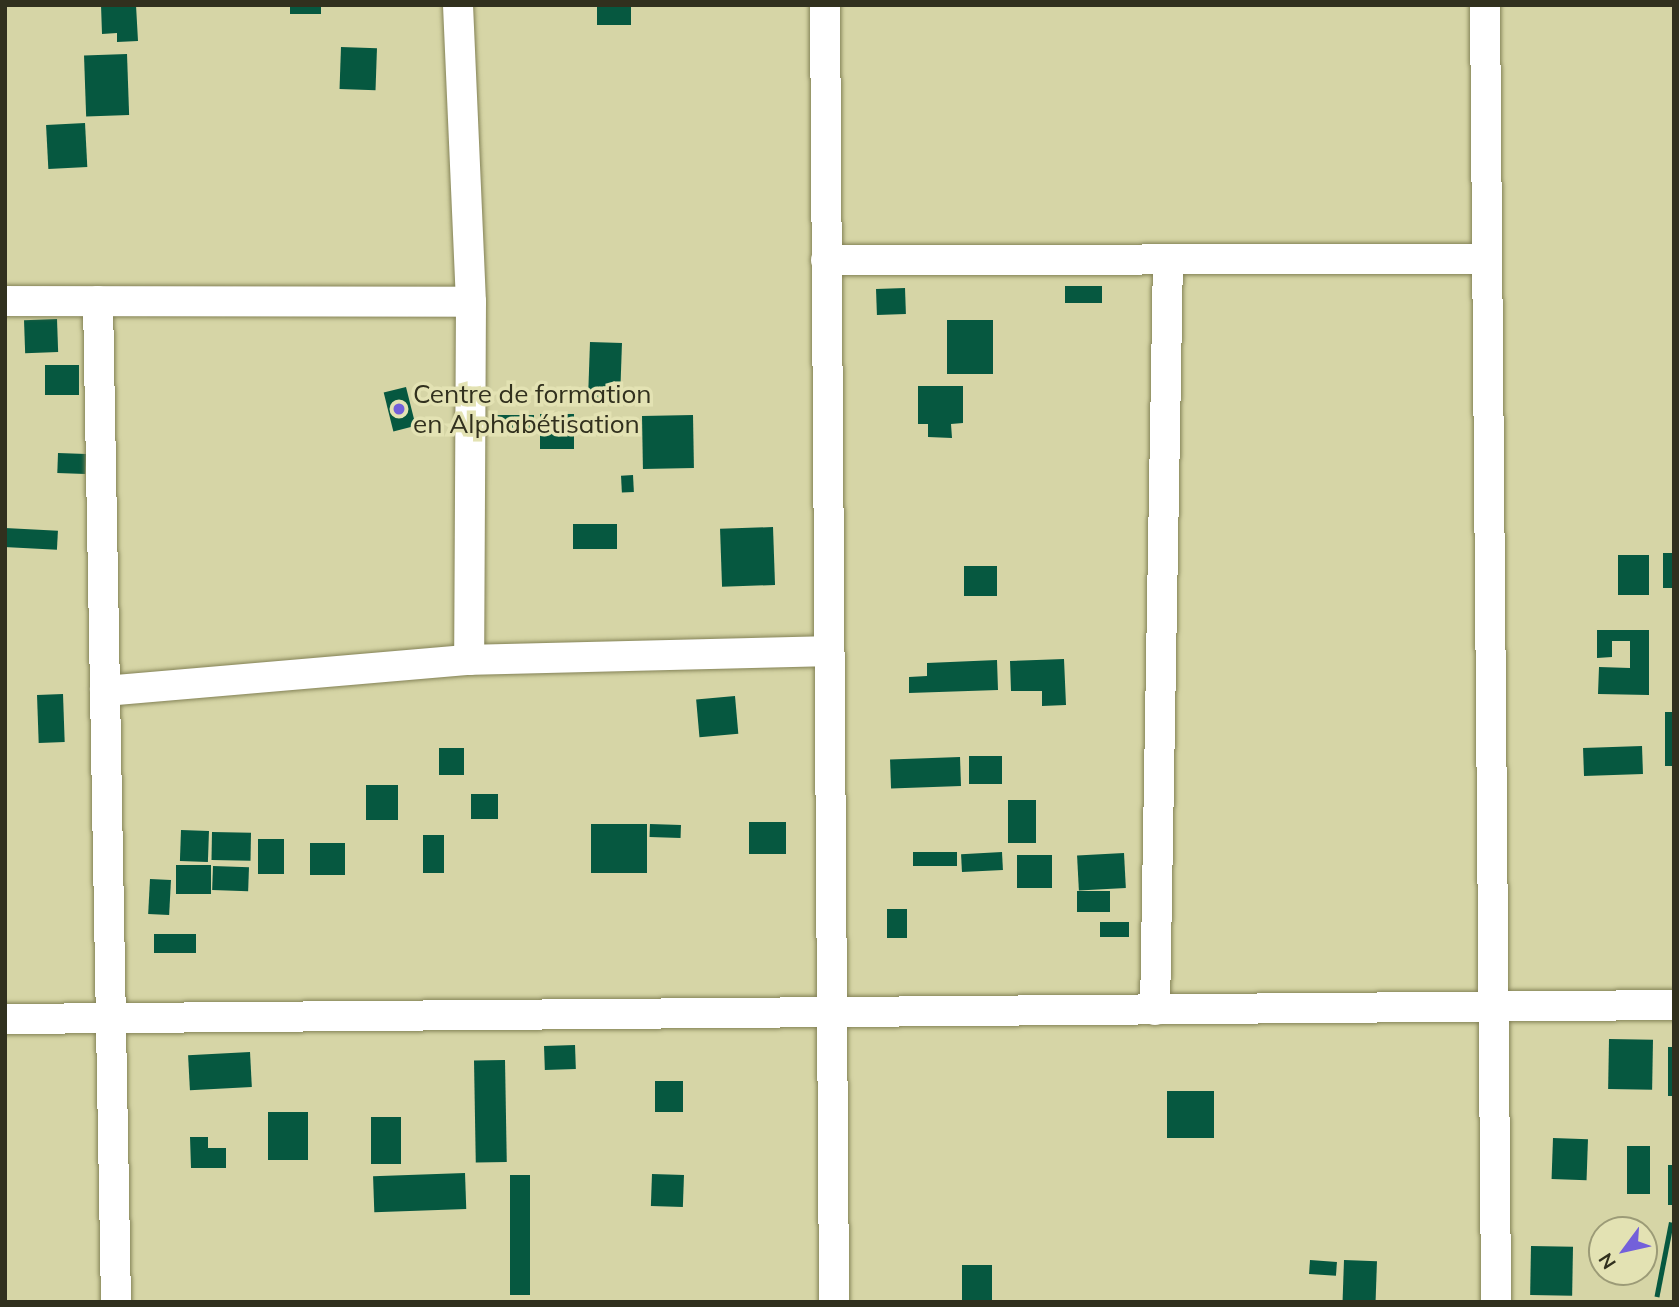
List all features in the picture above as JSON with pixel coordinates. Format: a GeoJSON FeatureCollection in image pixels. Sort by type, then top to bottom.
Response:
{"type":"FeatureCollection","features":[{"type":"Feature","properties":{"kind":"street"},"geometry":{"type":"LineString","coordinates":[[458,5],[471,302],[469,660]]}},
{"type":"Feature","properties":{"kind":"street"},"geometry":{"type":"LineString","coordinates":[[825,5],[834,1302]]}},
{"type":"Feature","properties":{"kind":"street"},"geometry":{"type":"LineString","coordinates":[[1485,5],[1496,1302]]}},
{"type":"Feature","properties":{"kind":"street"},"geometry":{"type":"LineString","coordinates":[[1155,1010],[1168,259]]}},
{"type":"Feature","properties":{"kind":"street"},"geometry":{"type":"LineString","coordinates":[[826,260],[1488,259]]}},
{"type":"Feature","properties":{"kind":"street"},"geometry":{"type":"LineString","coordinates":[[5,301],[471,302]]}},
{"type":"Feature","properties":{"kind":"street"},"geometry":{"type":"LineString","coordinates":[[98,301],[116,1302]]}},
{"type":"Feature","properties":{"kind":"street"},"geometry":{"type":"LineString","coordinates":[[105,691],[469,660],[830,651]]}},
{"type":"Feature","properties":{"kind":"street"},"geometry":{"type":"LineString","coordinates":[[5,1019],[1674,1005]]}},
{"type":"Feature","properties":{"kind":"building"},"geometry":{"type":"Polygon","coordinates":[[[101,5],[136,5],[138,41],[117,42],[117,33],[102,34],[101,5]]]}},
{"type":"Feature","properties":{"kind":"building"},"geometry":{"type":"Polygon","coordinates":[[[290,5],[321,5],[321,14],[290,14],[290,5]]]}},
{"type":"Feature","properties":{"kind":"building"},"geometry":{"type":"Polygon","coordinates":[[[597,5],[631,5],[631,25],[597,25],[597,5]]]}},
{"type":"Feature","properties":{"kind":"building"},"geometry":{"type":"Polygon","coordinates":[[[341,47],[377,48],[376,90],[340,89],[341,47]]]}},
{"type":"Feature","properties":{"kind":"building"},"geometry":{"type":"Polygon","coordinates":[[[127,54],[129,115],[86,116],[84,56],[127,54]]]}},
{"type":"Feature","properties":{"kind":"building"},"geometry":{"type":"Polygon","coordinates":[[[85,123],[87,167],[48,169],[46,125],[85,123]]]}},
{"type":"Feature","properties":{"kind":"building"},"geometry":{"type":"Polygon","coordinates":[[[1065,286],[1102,286],[1102,303],[1065,303],[1065,286]]]}},
{"type":"Feature","properties":{"kind":"building"},"geometry":{"type":"Polygon","coordinates":[[[905,288],[906,314],[877,315],[876,289],[905,288]]]}},
{"type":"Feature","properties":{"kind":"building"},"geometry":{"type":"Polygon","coordinates":[[[57,319],[58,352],[25,353],[24,320],[57,319]]]}},
{"type":"Feature","properties":{"kind":"building"},"geometry":{"type":"Polygon","coordinates":[[[947,320],[993,320],[993,374],[947,374],[947,320]]]}},
{"type":"Feature","properties":{"kind":"building"},"geometry":{"type":"Polygon","coordinates":[[[590,342],[622,343],[620,398],[588,397],[590,342]]]}},
{"type":"Feature","properties":{"kind":"building"},"geometry":{"type":"Polygon","coordinates":[[[45,365],[79,365],[79,395],[45,395],[45,365]]]}},
{"type":"Feature","properties":{"kind":"building"},"geometry":{"type":"Polygon","coordinates":[[[918,386],[963,386],[963,423],[951,424],[952,438],[928,437],[928,424],[918,424],[918,386]]]}},
{"type":"Feature","properties":{"kind":"building"},"geometry":{"type":"Polygon","coordinates":[[[406,387],[416,426],[393,431],[384,393],[406,387]]]}},
{"type":"Feature","properties":{"kind":"building"},"geometry":{"type":"Polygon","coordinates":[[[540,414],[574,414],[574,449],[540,449],[540,414]]]}},
{"type":"Feature","properties":{"kind":"building"},"geometry":{"type":"Polygon","coordinates":[[[497,415],[534,415],[534,433],[497,433],[497,415]]]}},
{"type":"Feature","properties":{"kind":"building"},"geometry":{"type":"Polygon","coordinates":[[[693,415],[694,468],[643,469],[642,416],[693,415]]]}},
{"type":"Feature","properties":{"kind":"building"},"geometry":{"type":"Polygon","coordinates":[[[58,453],[86,454],[85,474],[57,473],[58,453]]]}},
{"type":"Feature","properties":{"kind":"building"},"geometry":{"type":"Polygon","coordinates":[[[633,475],[634,492],[622,493],[621,476],[633,475]]]}},
{"type":"Feature","properties":{"kind":"building"},"geometry":{"type":"Polygon","coordinates":[[[573,524],[617,524],[617,549],[573,549],[573,524]]]}},
{"type":"Feature","properties":{"kind":"building"},"geometry":{"type":"Polygon","coordinates":[[[773,527],[775,585],[722,587],[720,529],[773,527]]]}},
{"type":"Feature","properties":{"kind":"building"},"geometry":{"type":"Polygon","coordinates":[[[5,528],[58,531],[57,550],[5,547],[5,528]]]}},
{"type":"Feature","properties":{"kind":"building"},"geometry":{"type":"Polygon","coordinates":[[[1663,553],[1674,553],[1674,588],[1663,588],[1663,553]]]}},
{"type":"Feature","properties":{"kind":"building"},"geometry":{"type":"Polygon","coordinates":[[[1618,555],[1649,555],[1649,595],[1618,595],[1618,555]]]}},
{"type":"Feature","properties":{"kind":"building"},"geometry":{"type":"Polygon","coordinates":[[[964,566],[997,566],[997,596],[964,596],[964,566]]]}},
{"type":"Feature","properties":{"kind":"building"},"geometry":{"type":"Polygon","coordinates":[[[1597,630],[1649,630],[1649,695],[1598,694],[1599,667],[1630,668],[1630,641],[1612,641],[1612,657],[1597,658],[1597,630]]]}},
{"type":"Feature","properties":{"kind":"building"},"geometry":{"type":"Polygon","coordinates":[[[1064,659],[1066,705],[1042,706],[1042,691],[1011,691],[1010,661],[1064,659]]]}},
{"type":"Feature","properties":{"kind":"building"},"geometry":{"type":"Polygon","coordinates":[[[997,660],[998,690],[909,693],[909,677],[927,676],[927,663],[997,660]]]}},
{"type":"Feature","properties":{"kind":"building"},"geometry":{"type":"Polygon","coordinates":[[[63,694],[65,742],[39,743],[37,695],[63,694]]]}},
{"type":"Feature","properties":{"kind":"building"},"geometry":{"type":"Polygon","coordinates":[[[735,696],[738,734],[699,737],[696,699],[735,696]]]}},
{"type":"Feature","properties":{"kind":"building"},"geometry":{"type":"Polygon","coordinates":[[[1665,712],[1674,712],[1674,766],[1665,766],[1665,712]]]}},
{"type":"Feature","properties":{"kind":"building"},"geometry":{"type":"Polygon","coordinates":[[[1642,746],[1643,774],[1584,776],[1583,748],[1642,746]]]}},
{"type":"Feature","properties":{"kind":"building"},"geometry":{"type":"Polygon","coordinates":[[[439,748],[464,748],[464,775],[439,775],[439,748]]]}},
{"type":"Feature","properties":{"kind":"building"},"geometry":{"type":"Polygon","coordinates":[[[969,756],[1002,756],[1002,784],[969,784],[969,756]]]}},
{"type":"Feature","properties":{"kind":"building"},"geometry":{"type":"Polygon","coordinates":[[[960,757],[961,786],[891,788],[890,759],[960,757]]]}},
{"type":"Feature","properties":{"kind":"building"},"geometry":{"type":"Polygon","coordinates":[[[366,785],[398,785],[398,820],[366,820],[366,785]]]}},
{"type":"Feature","properties":{"kind":"building"},"geometry":{"type":"Polygon","coordinates":[[[471,794],[498,794],[498,819],[471,819],[471,794]]]}},
{"type":"Feature","properties":{"kind":"building"},"geometry":{"type":"Polygon","coordinates":[[[1008,800],[1036,800],[1036,843],[1008,843],[1008,800]]]}},
{"type":"Feature","properties":{"kind":"building"},"geometry":{"type":"Polygon","coordinates":[[[749,822],[786,822],[786,854],[749,854],[749,822]]]}},
{"type":"Feature","properties":{"kind":"building"},"geometry":{"type":"Polygon","coordinates":[[[591,824],[647,824],[647,873],[591,873],[591,824]]]}},
{"type":"Feature","properties":{"kind":"building"},"geometry":{"type":"Polygon","coordinates":[[[650,824],[681,825],[681,838],[650,837],[650,824]]]}},
{"type":"Feature","properties":{"kind":"building"},"geometry":{"type":"Polygon","coordinates":[[[181,830],[209,831],[208,862],[180,861],[181,830]]]}},
{"type":"Feature","properties":{"kind":"building"},"geometry":{"type":"Polygon","coordinates":[[[212,832],[251,833],[251,861],[212,860],[212,832]]]}},
{"type":"Feature","properties":{"kind":"building"},"geometry":{"type":"Polygon","coordinates":[[[423,835],[444,835],[444,873],[423,873],[423,835]]]}},
{"type":"Feature","properties":{"kind":"building"},"geometry":{"type":"Polygon","coordinates":[[[258,839],[284,839],[284,874],[258,874],[258,839]]]}},
{"type":"Feature","properties":{"kind":"building"},"geometry":{"type":"Polygon","coordinates":[[[310,843],[345,843],[345,875],[310,875],[310,843]]]}},
{"type":"Feature","properties":{"kind":"building"},"geometry":{"type":"Polygon","coordinates":[[[913,852],[957,852],[957,866],[913,866],[913,852]]]}},
{"type":"Feature","properties":{"kind":"building"},"geometry":{"type":"Polygon","coordinates":[[[1002,852],[1003,870],[962,872],[961,854],[1002,852]]]}},
{"type":"Feature","properties":{"kind":"building"},"geometry":{"type":"Polygon","coordinates":[[[1124,853],[1126,888],[1079,890],[1077,855],[1124,853]]]}},
{"type":"Feature","properties":{"kind":"building"},"geometry":{"type":"Polygon","coordinates":[[[1017,855],[1052,855],[1052,888],[1017,888],[1017,855]]]}},
{"type":"Feature","properties":{"kind":"building"},"geometry":{"type":"Polygon","coordinates":[[[176,865],[211,865],[211,894],[176,894],[176,865]]]}},
{"type":"Feature","properties":{"kind":"building"},"geometry":{"type":"Polygon","coordinates":[[[213,866],[249,867],[248,891],[212,890],[213,866]]]}},
{"type":"Feature","properties":{"kind":"building"},"geometry":{"type":"Polygon","coordinates":[[[150,879],[171,880],[169,915],[148,914],[150,879]]]}},
{"type":"Feature","properties":{"kind":"building"},"geometry":{"type":"Polygon","coordinates":[[[1077,891],[1110,891],[1110,912],[1077,912],[1077,891]]]}},
{"type":"Feature","properties":{"kind":"building"},"geometry":{"type":"Polygon","coordinates":[[[887,909],[907,909],[907,938],[887,938],[887,909]]]}},
{"type":"Feature","properties":{"kind":"building"},"geometry":{"type":"Polygon","coordinates":[[[1100,922],[1129,922],[1129,937],[1100,937],[1100,922]]]}},
{"type":"Feature","properties":{"kind":"building"},"geometry":{"type":"Polygon","coordinates":[[[154,934],[196,934],[196,953],[154,953],[154,934]]]}},
{"type":"Feature","properties":{"kind":"building"},"geometry":{"type":"Polygon","coordinates":[[[1609,1039],[1653,1040],[1652,1090],[1608,1089],[1609,1039]]]}},
{"type":"Feature","properties":{"kind":"building"},"geometry":{"type":"Polygon","coordinates":[[[575,1045],[576,1069],[545,1070],[544,1046],[575,1045]]]}},
{"type":"Feature","properties":{"kind":"building"},"geometry":{"type":"Polygon","coordinates":[[[1668,1047],[1674,1047],[1674,1096],[1668,1096],[1668,1047]]]}},
{"type":"Feature","properties":{"kind":"building"},"geometry":{"type":"Polygon","coordinates":[[[250,1052],[252,1087],[190,1090],[188,1055],[250,1052]]]}},
{"type":"Feature","properties":{"kind":"building"},"geometry":{"type":"Polygon","coordinates":[[[505,1060],[507,1162],[476,1163],[474,1061],[505,1060]]]}},
{"type":"Feature","properties":{"kind":"building"},"geometry":{"type":"Polygon","coordinates":[[[655,1081],[683,1081],[683,1112],[655,1112],[655,1081]]]}},
{"type":"Feature","properties":{"kind":"building"},"geometry":{"type":"Polygon","coordinates":[[[1167,1091],[1214,1091],[1214,1138],[1167,1138],[1167,1091]]]}},
{"type":"Feature","properties":{"kind":"building"},"geometry":{"type":"Polygon","coordinates":[[[268,1112],[308,1112],[308,1160],[268,1160],[268,1112]]]}},
{"type":"Feature","properties":{"kind":"building"},"geometry":{"type":"Polygon","coordinates":[[[371,1117],[401,1117],[401,1164],[371,1164],[371,1117]]]}},
{"type":"Feature","properties":{"kind":"building"},"geometry":{"type":"Polygon","coordinates":[[[190,1137],[208,1137],[208,1148],[226,1148],[226,1168],[191,1168],[190,1137]]]}},
{"type":"Feature","properties":{"kind":"building"},"geometry":{"type":"Polygon","coordinates":[[[1553,1138],[1588,1139],[1587,1180],[1552,1179],[1553,1138]]]}},
{"type":"Feature","properties":{"kind":"building"},"geometry":{"type":"Polygon","coordinates":[[[1627,1146],[1650,1146],[1650,1194],[1627,1194],[1627,1146]]]}},
{"type":"Feature","properties":{"kind":"building"},"geometry":{"type":"Polygon","coordinates":[[[1668,1165],[1674,1165],[1674,1205],[1668,1205],[1668,1165]]]}},
{"type":"Feature","properties":{"kind":"building"},"geometry":{"type":"Polygon","coordinates":[[[465,1173],[466,1209],[374,1212],[373,1176],[465,1173]]]}},
{"type":"Feature","properties":{"kind":"building"},"geometry":{"type":"Polygon","coordinates":[[[652,1174],[684,1175],[683,1207],[651,1206],[652,1174]]]}},
{"type":"Feature","properties":{"kind":"building"},"geometry":{"type":"Polygon","coordinates":[[[510,1175],[530,1175],[530,1295],[510,1295],[510,1175]]]}},
{"type":"Feature","properties":{"kind":"building"},"geometry":{"type":"Polygon","coordinates":[[[1669,1222],[1674,1223],[1659,1298],[1654,1297],[1669,1222]]]}},
{"type":"Feature","properties":{"kind":"building"},"geometry":{"type":"Polygon","coordinates":[[[1531,1246],[1573,1247],[1572,1296],[1530,1295],[1531,1246]]]}},
{"type":"Feature","properties":{"kind":"building"},"geometry":{"type":"Polygon","coordinates":[[[1310,1260],[1337,1262],[1336,1276],[1309,1274],[1310,1260]]]}},
{"type":"Feature","properties":{"kind":"building"},"geometry":{"type":"Polygon","coordinates":[[[1344,1260],[1377,1261],[1376,1301],[1343,1300],[1344,1260]]]}},
{"type":"Feature","properties":{"kind":"building"},"geometry":{"type":"Polygon","coordinates":[[[962,1265],[992,1265],[992,1302],[962,1302],[962,1265]]]}},
{"type":"Feature","properties":{"kind":"place","name":"Centre de formation en Alphabétisation"},"geometry":{"type":"Point","coordinates":[399,409]}}]}
